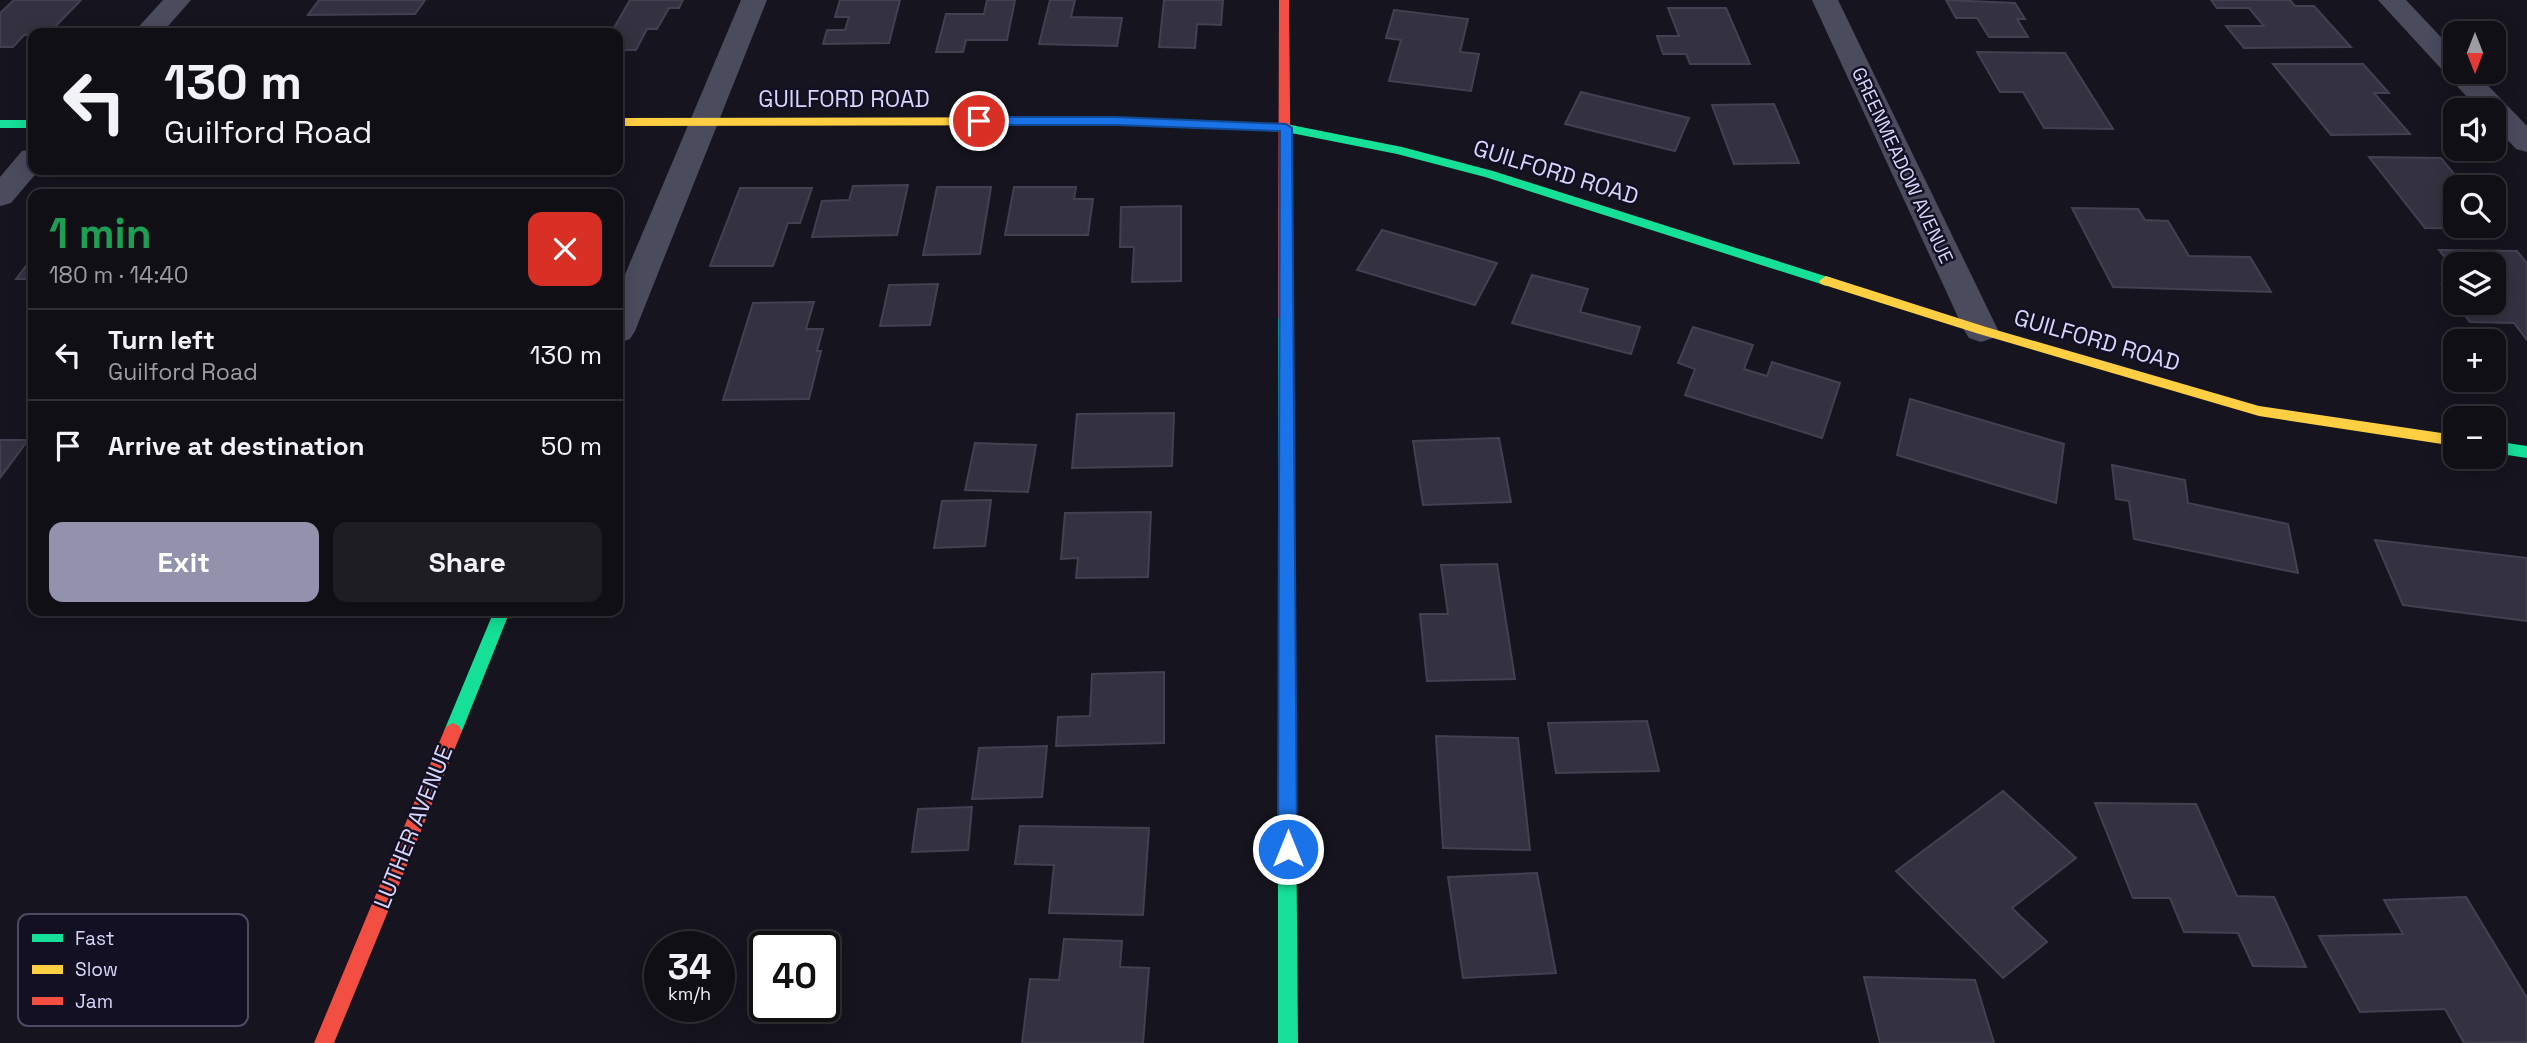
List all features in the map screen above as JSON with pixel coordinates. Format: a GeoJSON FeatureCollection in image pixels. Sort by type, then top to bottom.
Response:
{"type":"FeatureCollection","features":[{"type":"Feature","properties":{"kind":"street"},"geometry":{"type":"LineString","coordinates":[[152,28],[178,0]]}},
{"type":"Feature","properties":{"kind":"street"},"geometry":{"type":"LineString","coordinates":[[623,319],[754,0]]}},
{"type":"Feature","properties":{"kind":"street"},"geometry":{"type":"LineString","coordinates":[[1284,0],[1288,1043]]}},
{"type":"Feature","properties":{"kind":"street","name":"GREENMEADOW AVENUE"},"geometry":{"type":"LineString","coordinates":[[1825,0],[1981,330]]}},
{"type":"Feature","properties":{"kind":"street"},"geometry":{"type":"LineString","coordinates":[[2390,0],[2443,55]]}},
{"type":"Feature","properties":{"kind":"street"},"geometry":{"type":"LineString","coordinates":[[2470,84],[2527,143]]}},
{"type":"Feature","properties":{"kind":"street","name":"GUILFORD ROAD"},"geometry":{"type":"LineString","coordinates":[[623,122],[1116,121],[1286,128],[1398,150],[1489,174],[1981,330],[2259,411],[2443,439]]}},
{"type":"Feature","properties":{"kind":"street"},"geometry":{"type":"LineString","coordinates":[[0,124],[28,124]]}},
{"type":"Feature","properties":{"kind":"street"},"geometry":{"type":"LineString","coordinates":[[0,196],[28,164]]}},
{"type":"Feature","properties":{"kind":"street"},"geometry":{"type":"LineString","coordinates":[[2506,449],[2527,452]]}},
{"type":"Feature","properties":{"kind":"street","name":"LUTHER AVENUE"},"geometry":{"type":"LineString","coordinates":[[324,1043],[500,616]]}},
{"type":"Feature","properties":{"kind":"building"},"geometry":{"type":"Polygon","coordinates":[[[14,0],[81,0],[54,28],[28,28],[28,35],[24,35],[13,47],[0,47],[0,13],[14,0]]]}},
{"type":"Feature","properties":{"kind":"building"},"geometry":{"type":"Polygon","coordinates":[[[319,0],[425,0],[415,14],[308,15],[319,0]]]}},
{"type":"Feature","properties":{"kind":"building"},"geometry":{"type":"Polygon","coordinates":[[[630,0],[683,0],[679,8],[669,8],[657,29],[647,29],[636,50],[623,50],[623,28],[614,28],[630,0]]]}},
{"type":"Feature","properties":{"kind":"building"},"geometry":{"type":"Polygon","coordinates":[[[840,0],[900,0],[889,43],[823,44],[827,30],[845,30],[849,17],[835,17],[840,0]]]}},
{"type":"Feature","properties":{"kind":"building"},"geometry":{"type":"Polygon","coordinates":[[[987,0],[1015,0],[1007,40],[966,40],[963,52],[936,52],[946,14],[984,14],[987,0]]]}},
{"type":"Feature","properties":{"kind":"building"},"geometry":{"type":"Polygon","coordinates":[[[1050,0],[1075,0],[1071,17],[1122,18],[1117,46],[1039,44],[1050,0]]]}},
{"type":"Feature","properties":{"kind":"building"},"geometry":{"type":"Polygon","coordinates":[[[1164,0],[1223,0],[1221,25],[1197,24],[1195,48],[1159,47],[1164,0]]]}},
{"type":"Feature","properties":{"kind":"building"},"geometry":{"type":"Polygon","coordinates":[[[1946,0],[2015,3],[2025,19],[2017,19],[2028,37],[1989,37],[1977,18],[1956,18],[1946,0]]]}},
{"type":"Feature","properties":{"kind":"building"},"geometry":{"type":"Polygon","coordinates":[[[2211,0],[2290,0],[2295,6],[2314,6],[2351,47],[2244,48],[2226,26],[2264,26],[2249,8],[2217,8],[2211,0]]]}},
{"type":"Feature","properties":{"kind":"building"},"geometry":{"type":"Polygon","coordinates":[[[1668,8],[1726,8],[1750,64],[1690,64],[1686,54],[1663,54],[1657,36],[1679,36],[1668,8]]]}},
{"type":"Feature","properties":{"kind":"building"},"geometry":{"type":"Polygon","coordinates":[[[1394,10],[1468,19],[1460,52],[1479,54],[1471,91],[1389,81],[1401,40],[1386,38],[1394,10]]]}},
{"type":"Feature","properties":{"kind":"building"},"geometry":{"type":"Polygon","coordinates":[[[1977,52],[2065,53],[2113,129],[2044,128],[2023,92],[2000,92],[1977,52]]]}},
{"type":"Feature","properties":{"kind":"building"},"geometry":{"type":"Polygon","coordinates":[[[2273,64],[2363,64],[2389,93],[2374,93],[2410,134],[2331,135],[2273,64]]]}},
{"type":"Feature","properties":{"kind":"building"},"geometry":{"type":"Polygon","coordinates":[[[1581,92],[1689,118],[1675,151],[1565,124],[1581,92]]]}},
{"type":"Feature","properties":{"kind":"building"},"geometry":{"type":"Polygon","coordinates":[[[1774,104],[1799,163],[1734,164],[1712,105],[1774,104]]]}},
{"type":"Feature","properties":{"kind":"building"},"geometry":{"type":"Polygon","coordinates":[[[2369,157],[2441,158],[2455,175],[2443,175],[2443,228],[2425,228],[2369,157]]]}},
{"type":"Feature","properties":{"kind":"building"},"geometry":{"type":"Polygon","coordinates":[[[908,185],[897,235],[812,237],[822,201],[849,200],[853,186],[908,185]]]}},
{"type":"Feature","properties":{"kind":"building"},"geometry":{"type":"Polygon","coordinates":[[[937,187],[991,187],[980,254],[923,255],[937,187]]]}},
{"type":"Feature","properties":{"kind":"building"},"geometry":{"type":"Polygon","coordinates":[[[1014,187],[1076,187],[1074,199],[1093,199],[1088,235],[1005,235],[1014,187]]]}},
{"type":"Feature","properties":{"kind":"building"},"geometry":{"type":"Polygon","coordinates":[[[740,188],[812,188],[800,223],[788,223],[773,266],[710,266],[740,188]]]}},
{"type":"Feature","properties":{"kind":"building"},"geometry":{"type":"Polygon","coordinates":[[[1181,206],[1181,281],[1132,282],[1134,247],[1120,247],[1121,207],[1181,206]]]}},
{"type":"Feature","properties":{"kind":"building"},"geometry":{"type":"Polygon","coordinates":[[[2072,208],[2138,209],[2145,220],[2168,221],[2189,256],[2250,257],[2271,292],[2113,287],[2072,208]]]}},
{"type":"Feature","properties":{"kind":"building"},"geometry":{"type":"Polygon","coordinates":[[[1382,230],[1497,263],[1475,305],[1357,270],[1382,230]]]}},
{"type":"Feature","properties":{"kind":"building"},"geometry":{"type":"Polygon","coordinates":[[[2439,250],[2517,251],[2527,263],[2527,340],[2514,323],[2470,322],[2464,315],[2506,315],[2506,252],[2443,252],[2443,255],[2439,250]]]}},
{"type":"Feature","properties":{"kind":"building"},"geometry":{"type":"Polygon","coordinates":[[[28,263],[28,279],[16,279],[28,263]]]}},
{"type":"Feature","properties":{"kind":"building"},"geometry":{"type":"Polygon","coordinates":[[[1532,275],[1588,289],[1580,312],[1640,327],[1631,354],[1512,323],[1532,275]]]}},
{"type":"Feature","properties":{"kind":"building"},"geometry":{"type":"Polygon","coordinates":[[[938,284],[930,325],[880,326],[889,285],[938,284]]]}},
{"type":"Feature","properties":{"kind":"building"},"geometry":{"type":"Polygon","coordinates":[[[814,302],[806,329],[823,329],[817,351],[821,351],[809,399],[723,400],[753,303],[814,302]]]}},
{"type":"Feature","properties":{"kind":"building"},"geometry":{"type":"Polygon","coordinates":[[[1693,327],[1753,345],[1744,369],[1767,376],[1772,362],[1840,383],[1822,438],[1685,395],[1695,369],[1678,363],[1693,327]]]}},
{"type":"Feature","properties":{"kind":"building"},"geometry":{"type":"Polygon","coordinates":[[[1910,399],[2064,444],[2056,503],[1897,455],[1910,399]]]}},
{"type":"Feature","properties":{"kind":"building"},"geometry":{"type":"Polygon","coordinates":[[[1174,413],[1172,466],[1072,468],[1077,414],[1174,413]]]}},
{"type":"Feature","properties":{"kind":"building"},"geometry":{"type":"Polygon","coordinates":[[[1499,438],[1511,502],[1423,505],[1413,441],[1499,438]]]}},
{"type":"Feature","properties":{"kind":"building"},"geometry":{"type":"Polygon","coordinates":[[[0,440],[28,440],[0,478],[0,440]]]}},
{"type":"Feature","properties":{"kind":"building"},"geometry":{"type":"Polygon","coordinates":[[[975,443],[1036,445],[1028,492],[965,490],[975,443]]]}},
{"type":"Feature","properties":{"kind":"building"},"geometry":{"type":"Polygon","coordinates":[[[2112,465],[2185,480],[2188,503],[2288,524],[2298,573],[2134,539],[2129,501],[2116,499],[2112,465]]]}},
{"type":"Feature","properties":{"kind":"building"},"geometry":{"type":"Polygon","coordinates":[[[991,500],[985,546],[934,548],[942,501],[991,500]]]}},
{"type":"Feature","properties":{"kind":"building"},"geometry":{"type":"Polygon","coordinates":[[[1151,512],[1148,577],[1076,578],[1078,558],[1061,559],[1065,513],[1151,512]]]}},
{"type":"Feature","properties":{"kind":"building"},"geometry":{"type":"Polygon","coordinates":[[[2375,540],[2527,558],[2527,621],[2403,605],[2375,540]]]}},
{"type":"Feature","properties":{"kind":"building"},"geometry":{"type":"Polygon","coordinates":[[[1497,564],[1515,679],[1427,681],[1420,614],[1448,614],[1441,565],[1497,564]]]}},
{"type":"Feature","properties":{"kind":"building"},"geometry":{"type":"Polygon","coordinates":[[[1164,672],[1164,743],[1056,746],[1058,717],[1090,716],[1092,674],[1164,672]]]}},
{"type":"Feature","properties":{"kind":"building"},"geometry":{"type":"Polygon","coordinates":[[[1647,721],[1659,771],[1556,773],[1548,723],[1647,721]]]}},
{"type":"Feature","properties":{"kind":"building"},"geometry":{"type":"Polygon","coordinates":[[[1436,736],[1518,738],[1530,850],[1443,848],[1436,736]]]}},
{"type":"Feature","properties":{"kind":"building"},"geometry":{"type":"Polygon","coordinates":[[[1047,746],[1042,797],[972,799],[979,748],[1047,746]]]}},
{"type":"Feature","properties":{"kind":"building"},"geometry":{"type":"Polygon","coordinates":[[[2003,791],[2076,858],[2012,908],[2047,942],[2003,978],[1896,871],[2003,791]]]}},
{"type":"Feature","properties":{"kind":"building"},"geometry":{"type":"Polygon","coordinates":[[[2095,803],[2196,804],[2237,896],[2274,897],[2306,967],[2253,966],[2238,933],[2184,932],[2170,898],[2133,898],[2095,803]]]}},
{"type":"Feature","properties":{"kind":"building"},"geometry":{"type":"Polygon","coordinates":[[[972,807],[968,850],[912,852],[918,809],[972,807]]]}},
{"type":"Feature","properties":{"kind":"building"},"geometry":{"type":"Polygon","coordinates":[[[1020,826],[1149,828],[1143,915],[1049,913],[1054,865],[1015,864],[1020,826]]]}},
{"type":"Feature","properties":{"kind":"building"},"geometry":{"type":"Polygon","coordinates":[[[1537,873],[1556,973],[1463,978],[1448,877],[1537,873]]]}},
{"type":"Feature","properties":{"kind":"building"},"geometry":{"type":"Polygon","coordinates":[[[2466,897],[2527,998],[2527,1042],[2464,1043],[2445,1009],[2360,1012],[2319,936],[2403,934],[2384,900],[2466,897]]]}},
{"type":"Feature","properties":{"kind":"building"},"geometry":{"type":"Polygon","coordinates":[[[1064,939],[1122,941],[1120,967],[1149,968],[1143,1043],[1022,1043],[1030,979],[1059,980],[1064,939]]]}},
{"type":"Feature","properties":{"kind":"building"},"geometry":{"type":"Polygon","coordinates":[[[1864,977],[1975,980],[1994,1043],[1880,1043],[1864,977]]]}},
{"type":"Feature","properties":{"kind":"traffic: fast"},"geometry":{"type":"LineString","coordinates":[[0,124],[28,124]]}},
{"type":"Feature","properties":{"kind":"traffic: fast"},"geometry":{"type":"LineString","coordinates":[[1215,125],[1286,128],[1398,150],[1489,174],[1826,281]]}},
{"type":"Feature","properties":{"kind":"traffic: fast"},"geometry":{"type":"LineString","coordinates":[[1285,318],[1288,1043]]}},
{"type":"Feature","properties":{"kind":"traffic: fast"},"geometry":{"type":"LineString","coordinates":[[2506,449],[2527,452]]}},
{"type":"Feature","properties":{"kind":"traffic: fast"},"geometry":{"type":"LineString","coordinates":[[453,731],[500,616]]}},
{"type":"Feature","properties":{"kind":"traffic: slow"},"geometry":{"type":"LineString","coordinates":[[623,122],[1116,121],[1215,125]]}},
{"type":"Feature","properties":{"kind":"traffic: slow"},"geometry":{"type":"LineString","coordinates":[[1826,281],[1981,330],[2259,411],[2443,439]]}},
{"type":"Feature","properties":{"kind":"traffic: jam"},"geometry":{"type":"LineString","coordinates":[[1284,0],[1285,318]]}},
{"type":"Feature","properties":{"kind":"traffic: jam"},"geometry":{"type":"LineString","coordinates":[[324,1043],[453,731]]}},
{"type":"Feature","properties":{"kind":"route"},"geometry":{"type":"LineString","coordinates":[[979,121],[1116,121],[1286,128],[1288,849]]}}]}
